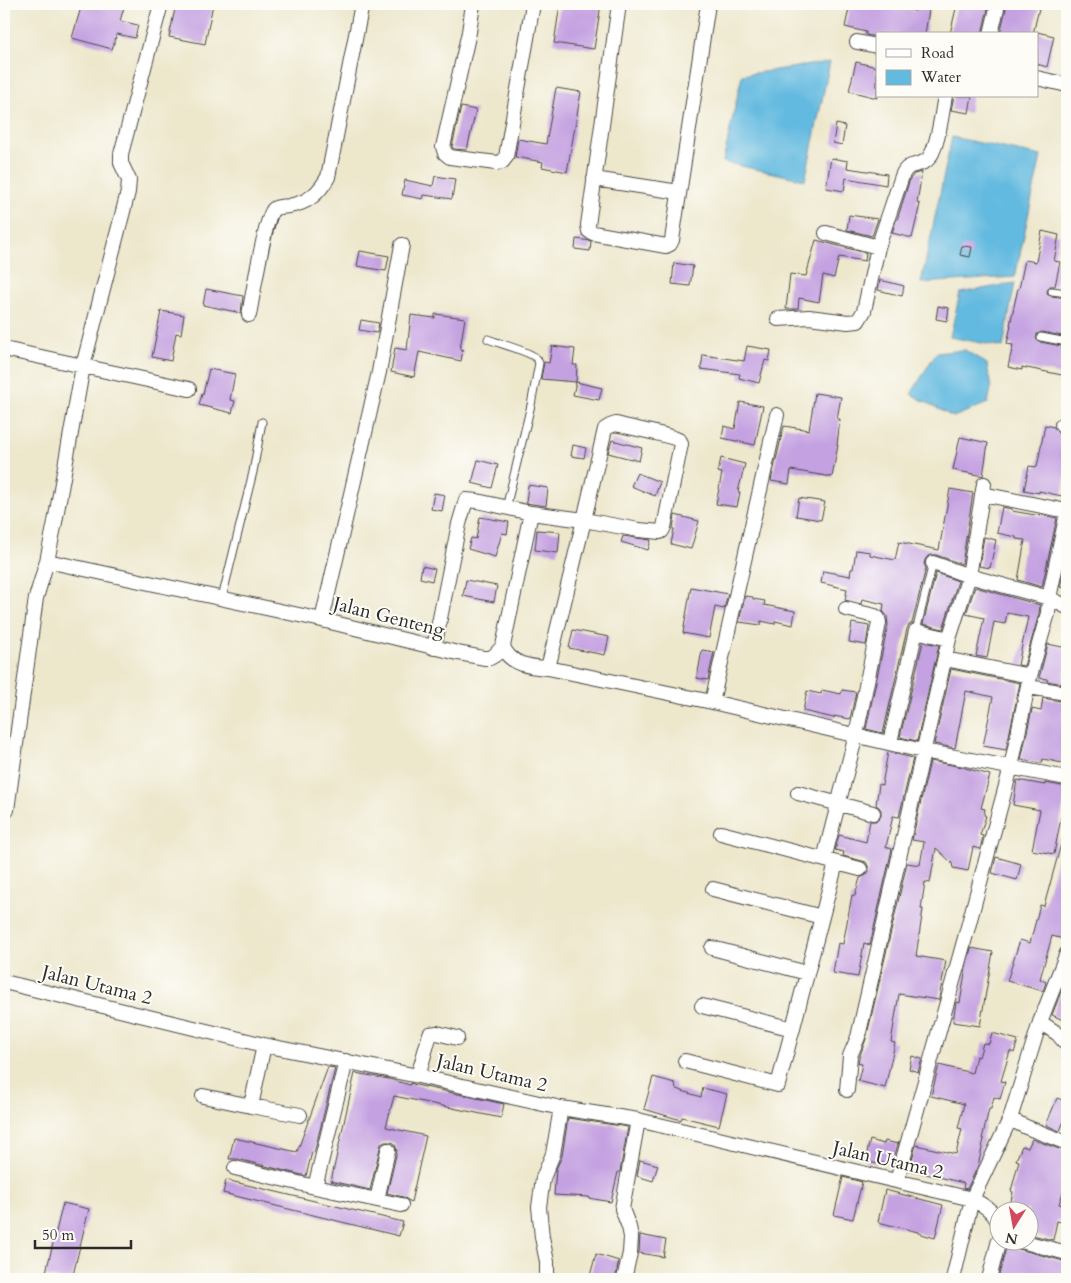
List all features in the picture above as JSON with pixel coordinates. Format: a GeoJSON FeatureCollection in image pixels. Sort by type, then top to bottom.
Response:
{"type":"FeatureCollection","features":[{"type":"Feature","properties":{"kind":"street"},"geometry":{"type":"LineString","coordinates":[[7,810],[36,598],[55,522],[82,366],[128,192],[128,180],[121,163],[122,154],[161,4]]}},
{"type":"Feature","properties":{"kind":"street"},"geometry":{"type":"LineString","coordinates":[[249,315],[266,227],[271,211],[275,208],[292,205],[313,197],[321,189],[328,177],[362,4]]}},
{"type":"Feature","properties":{"kind":"street"},"geometry":{"type":"LineString","coordinates":[[473,4],[469,32],[443,148],[445,153],[450,156],[496,163],[502,162],[506,157],[533,4]]}},
{"type":"Feature","properties":{"kind":"street"},"geometry":{"type":"LineString","coordinates":[[619,4],[588,225],[589,230],[593,233],[666,246],[672,240],[708,4]]}},
{"type":"Feature","properties":{"kind":"street"},"geometry":{"type":"LineString","coordinates":[[991,32],[998,4]]}},
{"type":"Feature","properties":{"kind":"street"},"geometry":{"type":"LineString","coordinates":[[858,42],[876,46]]}},
{"type":"Feature","properties":{"kind":"street"},"geometry":{"type":"LineString","coordinates":[[1038,78],[1067,85]]}},
{"type":"Feature","properties":{"kind":"street"},"geometry":{"type":"LineString","coordinates":[[778,319],[809,317],[848,322],[858,321],[864,311],[878,247],[904,170],[910,165],[919,164],[927,160],[936,145],[945,98]]}},
{"type":"Feature","properties":{"kind":"street"},"geometry":{"type":"LineString","coordinates":[[594,179],[679,192]]}},
{"type":"Feature","properties":{"kind":"street"},"geometry":{"type":"LineString","coordinates":[[826,233],[878,247]]}},
{"type":"Feature","properties":{"kind":"street"},"geometry":{"type":"LineString","coordinates":[[322,620],[379,372],[402,245]]}},
{"type":"Feature","properties":{"kind":"street"},"geometry":{"type":"LineString","coordinates":[[4,349],[189,389]]}},
{"type":"Feature","properties":{"kind":"street"},"geometry":{"type":"LineString","coordinates":[[712,702],[777,415]]}},
{"type":"Feature","properties":{"kind":"street"},"geometry":{"type":"LineString","coordinates":[[434,648],[466,500],[531,513],[584,520],[638,530],[660,532],[664,527],[681,444],[680,441],[660,434],[616,424],[605,429],[584,520],[548,668]]}},
{"type":"Feature","properties":{"kind":"street"},"geometry":{"type":"LineString","coordinates":[[846,1090],[850,1056],[858,1036],[949,639],[969,576],[983,489],[1067,512],[1048,613],[1029,681],[1011,767],[896,1181]]}},
{"type":"Feature","properties":{"kind":"street"},"geometry":{"type":"LineString","coordinates":[[531,513],[503,646],[505,652],[515,661],[529,666],[548,668],[712,702],[923,750],[1067,778]]}},
{"type":"Feature","properties":{"kind":"street","name":"Jalan Genteng"},"geometry":{"type":"LineString","coordinates":[[46,561],[322,620],[458,654],[490,658],[503,646]]}},
{"type":"Feature","properties":{"kind":"street"},"geometry":{"type":"LineString","coordinates":[[933,563],[969,576],[1050,598],[1067,607]]}},
{"type":"Feature","properties":{"kind":"street"},"geometry":{"type":"LineString","coordinates":[[685,1061],[778,1085],[822,917],[838,804],[856,735],[879,623],[878,618],[875,616],[846,609]]}},
{"type":"Feature","properties":{"kind":"street"},"geometry":{"type":"LineString","coordinates":[[890,742],[916,630],[949,639]]}},
{"type":"Feature","properties":{"kind":"street"},"geometry":{"type":"LineString","coordinates":[[945,659],[1067,693]]}},
{"type":"Feature","properties":{"kind":"street"},"geometry":{"type":"LineString","coordinates":[[798,793],[873,813]]}},
{"type":"Feature","properties":{"kind":"street"},"geometry":{"type":"LineString","coordinates":[[721,833],[860,869]]}},
{"type":"Feature","properties":{"kind":"street"},"geometry":{"type":"LineString","coordinates":[[713,889],[822,917]]}},
{"type":"Feature","properties":{"kind":"street"},"geometry":{"type":"LineString","coordinates":[[712,948],[807,973]]}},
{"type":"Feature","properties":{"kind":"street"},"geometry":{"type":"LineString","coordinates":[[953,1279],[972,1199],[1010,1119],[1040,1022],[1067,953]]}},
{"type":"Feature","properties":{"kind":"street","name":"Jalan Utama 2"},"geometry":{"type":"LineString","coordinates":[[4,982],[264,1045],[418,1076],[561,1108],[638,1120],[972,1199],[988,1207]]}},
{"type":"Feature","properties":{"kind":"street"},"geometry":{"type":"LineString","coordinates":[[702,1006],[793,1030]]}},
{"type":"Feature","properties":{"kind":"street"},"geometry":{"type":"LineString","coordinates":[[1040,1022],[1058,1034],[1067,1045]]}},
{"type":"Feature","properties":{"kind":"street"},"geometry":{"type":"LineString","coordinates":[[418,1076],[430,1034],[437,1033],[457,1038]]}},
{"type":"Feature","properties":{"kind":"street"},"geometry":{"type":"LineString","coordinates":[[251,1106],[264,1045]]}},
{"type":"Feature","properties":{"kind":"street"},"geometry":{"type":"LineString","coordinates":[[315,1187],[346,1061]]}},
{"type":"Feature","properties":{"kind":"street"},"geometry":{"type":"LineString","coordinates":[[203,1096],[300,1115]]}},
{"type":"Feature","properties":{"kind":"street"},"geometry":{"type":"LineString","coordinates":[[547,1279],[547,1262],[539,1206],[543,1178],[553,1154],[561,1108]]}},
{"type":"Feature","properties":{"kind":"street"},"geometry":{"type":"LineString","coordinates":[[1010,1119],[1067,1143]]}},
{"type":"Feature","properties":{"kind":"street"},"geometry":{"type":"LineString","coordinates":[[624,1279],[631,1237],[622,1209],[638,1120]]}},
{"type":"Feature","properties":{"kind":"street"},"geometry":{"type":"LineString","coordinates":[[378,1200],[388,1150]]}},
{"type":"Feature","properties":{"kind":"street"},"geometry":{"type":"LineString","coordinates":[[235,1168],[401,1205]]}},
{"type":"Feature","properties":{"kind":"street"},"geometry":{"type":"LineString","coordinates":[[1038,1246],[1067,1253]]}},
{"type":"Feature","properties":{"kind":"street"},"geometry":{"type":"LineString","coordinates":[[989,1279],[996,1250]]}},
{"type":"Feature","properties":{"kind":"lane"},"geometry":{"type":"LineString","coordinates":[[1052,291],[1067,293]]}},
{"type":"Feature","properties":{"kind":"lane"},"geometry":{"type":"LineString","coordinates":[[1041,337],[1067,342]]}},
{"type":"Feature","properties":{"kind":"lane"},"geometry":{"type":"LineString","coordinates":[[488,339],[520,350],[537,359],[539,363],[531,405],[506,508]]}},
{"type":"Feature","properties":{"kind":"lane"},"geometry":{"type":"LineString","coordinates":[[222,598],[253,472],[262,422]]}},
{"type":"Feature","properties":{"kind":"lane"},"geometry":{"type":"LineString","coordinates":[[916,630],[933,563]]}},
{"type":"Feature","properties":{"kind":"water"},"geometry":{"type":"Polygon","coordinates":[[[830,62],[805,180],[723,162],[742,75],[830,62]]]}},
{"type":"Feature","properties":{"kind":"water"},"geometry":{"type":"Polygon","coordinates":[[[952,137],[1041,156],[1015,277],[921,283],[952,137]]]}},
{"type":"Feature","properties":{"kind":"water"},"geometry":{"type":"Polygon","coordinates":[[[1015,283],[1003,347],[950,337],[960,293],[1015,283]]]}},
{"type":"Feature","properties":{"kind":"water"},"geometry":{"type":"Polygon","coordinates":[[[965,350],[987,364],[991,388],[988,403],[953,417],[911,394],[936,353],[965,350]]]}},
{"type":"Feature","properties":{"kind":"building"},"geometry":{"type":"Polygon","coordinates":[[[82,4],[125,4],[120,21],[138,25],[135,38],[117,34],[112,49],[72,38],[82,4]]]}},
{"type":"Feature","properties":{"kind":"building"},"geometry":{"type":"Polygon","coordinates":[[[176,4],[213,4],[205,44],[169,37],[176,4]]]}},
{"type":"Feature","properties":{"kind":"building"},"geometry":{"type":"Polygon","coordinates":[[[560,4],[601,4],[594,49],[554,43],[560,4]]]}},
{"type":"Feature","properties":{"kind":"building"},"geometry":{"type":"Polygon","coordinates":[[[850,4],[871,4],[915,11],[916,4],[930,4],[925,32],[876,32],[876,37],[866,35],[866,32],[845,27],[850,4]]]}},
{"type":"Feature","properties":{"kind":"building"},"geometry":{"type":"Polygon","coordinates":[[[957,4],[989,4],[982,32],[950,32],[957,4]]]}},
{"type":"Feature","properties":{"kind":"building"},"geometry":{"type":"Polygon","coordinates":[[[1007,4],[1040,4],[1033,32],[1000,32],[1007,4]]]}},
{"type":"Feature","properties":{"kind":"building"},"geometry":{"type":"Polygon","coordinates":[[[1038,32],[1054,36],[1047,67],[1038,64],[1038,32]]]}},
{"type":"Feature","properties":{"kind":"building"},"geometry":{"type":"Polygon","coordinates":[[[856,62],[876,67],[876,98],[849,91],[856,62]]]}},
{"type":"Feature","properties":{"kind":"building"},"geometry":{"type":"Polygon","coordinates":[[[556,88],[581,92],[567,172],[542,167],[543,162],[515,157],[518,139],[546,144],[556,88]]]}},
{"type":"Feature","properties":{"kind":"building"},"geometry":{"type":"Polygon","coordinates":[[[954,98],[972,98],[969,113],[951,110],[954,98]]]}},
{"type":"Feature","properties":{"kind":"building"},"geometry":{"type":"Polygon","coordinates":[[[461,107],[476,110],[467,150],[454,149],[452,147],[461,107]]]}},
{"type":"Feature","properties":{"kind":"building"},"geometry":{"type":"Polygon","coordinates":[[[836,124],[845,126],[842,145],[833,143],[836,124]]]}},
{"type":"Feature","properties":{"kind":"building"},"geometry":{"type":"Polygon","coordinates":[[[831,158],[848,161],[847,168],[887,174],[886,185],[846,178],[844,191],[826,188],[831,158]]]}},
{"type":"Feature","properties":{"kind":"building"},"geometry":{"type":"Polygon","coordinates":[[[922,172],[917,203],[920,204],[912,238],[892,233],[910,179],[914,174],[922,172]]]}},
{"type":"Feature","properties":{"kind":"building"},"geometry":{"type":"Polygon","coordinates":[[[435,176],[455,179],[452,199],[424,195],[423,199],[402,195],[405,180],[433,186],[435,176]]]}},
{"type":"Feature","properties":{"kind":"building"},"geometry":{"type":"Polygon","coordinates":[[[849,215],[878,219],[872,236],[847,230],[849,215]]]}},
{"type":"Feature","properties":{"kind":"building"},"geometry":{"type":"Polygon","coordinates":[[[1042,231],[1059,235],[1054,261],[1060,262],[1055,286],[1050,286],[1047,291],[1048,295],[1067,298],[1067,337],[1042,332],[1037,334],[1036,338],[1040,342],[1067,347],[1067,376],[1022,367],[1022,370],[1008,367],[1013,345],[1007,344],[1010,325],[1025,260],[1036,262],[1042,231]]]}},
{"type":"Feature","properties":{"kind":"building"},"geometry":{"type":"Polygon","coordinates":[[[576,239],[591,241],[590,251],[575,249],[576,239]]]}},
{"type":"Feature","properties":{"kind":"building"},"geometry":{"type":"Polygon","coordinates":[[[816,240],[866,253],[865,261],[839,257],[834,278],[823,275],[819,302],[799,298],[798,309],[786,309],[790,274],[806,276],[816,240]]]}},
{"type":"Feature","properties":{"kind":"building"},"geometry":{"type":"Polygon","coordinates":[[[962,246],[972,247],[970,257],[960,255],[962,246]]]}},
{"type":"Feature","properties":{"kind":"building"},"geometry":{"type":"Polygon","coordinates":[[[360,251],[389,256],[386,271],[357,266],[360,251]]]}},
{"type":"Feature","properties":{"kind":"building"},"geometry":{"type":"Polygon","coordinates":[[[674,263],[693,266],[690,286],[672,284],[674,263]]]}},
{"type":"Feature","properties":{"kind":"building"},"geometry":{"type":"Polygon","coordinates":[[[880,280],[904,286],[902,296],[878,290],[880,280]]]}},
{"type":"Feature","properties":{"kind":"building"},"geometry":{"type":"Polygon","coordinates":[[[206,289],[243,296],[241,313],[203,305],[206,289]]]}},
{"type":"Feature","properties":{"kind":"building"},"geometry":{"type":"Polygon","coordinates":[[[938,306],[949,308],[947,321],[936,319],[938,306]]]}},
{"type":"Feature","properties":{"kind":"building"},"geometry":{"type":"Polygon","coordinates":[[[161,311],[184,315],[181,334],[176,333],[171,361],[152,357],[161,311]]]}},
{"type":"Feature","properties":{"kind":"building"},"geometry":{"type":"Polygon","coordinates":[[[435,314],[465,318],[460,349],[463,350],[461,361],[419,352],[414,377],[391,372],[395,348],[407,350],[411,315],[435,318],[435,314]]]}},
{"type":"Feature","properties":{"kind":"building"},"geometry":{"type":"Polygon","coordinates":[[[361,320],[379,323],[377,333],[359,330],[361,320]]]}},
{"type":"Feature","properties":{"kind":"building"},"geometry":{"type":"Polygon","coordinates":[[[552,346],[575,349],[573,365],[577,365],[576,382],[541,379],[544,362],[549,363],[552,346]]]}},
{"type":"Feature","properties":{"kind":"building"},"geometry":{"type":"Polygon","coordinates":[[[747,346],[771,350],[769,361],[765,360],[759,383],[739,378],[740,374],[701,369],[703,355],[744,361],[747,346]]]}},
{"type":"Feature","properties":{"kind":"building"},"geometry":{"type":"Polygon","coordinates":[[[209,369],[235,374],[230,400],[235,401],[232,413],[199,405],[209,369]]]}},
{"type":"Feature","properties":{"kind":"building"},"geometry":{"type":"Polygon","coordinates":[[[576,382],[602,388],[599,400],[573,395],[576,382]]]}},
{"type":"Feature","properties":{"kind":"building"},"geometry":{"type":"Polygon","coordinates":[[[815,393],[841,397],[837,419],[840,419],[838,445],[832,477],[791,470],[789,484],[771,481],[784,426],[809,430],[815,393]]]}},
{"type":"Feature","properties":{"kind":"building"},"geometry":{"type":"Polygon","coordinates":[[[740,402],[763,406],[755,445],[722,438],[724,426],[735,429],[740,402]]]}},
{"type":"Feature","properties":{"kind":"building"},"geometry":{"type":"Polygon","coordinates":[[[1045,425],[1054,427],[1058,433],[1067,434],[1067,470],[1062,496],[1024,490],[1029,466],[1037,467],[1045,425]]]}},
{"type":"Feature","properties":{"kind":"building"},"geometry":{"type":"Polygon","coordinates":[[[960,437],[988,443],[983,476],[953,470],[960,437]]]}},
{"type":"Feature","properties":{"kind":"building"},"geometry":{"type":"Polygon","coordinates":[[[612,440],[642,448],[639,461],[608,453],[612,440]]]}},
{"type":"Feature","properties":{"kind":"building"},"geometry":{"type":"Polygon","coordinates":[[[573,445],[586,448],[584,458],[571,456],[573,445]]]}},
{"type":"Feature","properties":{"kind":"building"},"geometry":{"type":"Polygon","coordinates":[[[721,458],[745,464],[738,492],[740,492],[737,507],[716,504],[722,473],[718,472],[721,458]]]}},
{"type":"Feature","properties":{"kind":"building"},"geometry":{"type":"Polygon","coordinates":[[[478,460],[498,465],[492,488],[472,483],[478,460]]]}},
{"type":"Feature","properties":{"kind":"building"},"geometry":{"type":"Polygon","coordinates":[[[637,473],[660,482],[655,496],[631,486],[637,473]]]}},
{"type":"Feature","properties":{"kind":"building"},"geometry":{"type":"Polygon","coordinates":[[[528,485],[548,488],[546,506],[526,503],[528,485]]]}},
{"type":"Feature","properties":{"kind":"building"},"geometry":{"type":"Polygon","coordinates":[[[950,489],[973,493],[962,564],[936,555],[931,555],[925,560],[926,568],[912,623],[907,629],[883,733],[866,729],[888,625],[887,616],[883,611],[884,604],[862,599],[861,604],[845,600],[847,589],[821,583],[823,571],[850,576],[856,550],[870,552],[870,555],[895,560],[899,542],[939,550],[950,489]]]}},
{"type":"Feature","properties":{"kind":"building"},"geometry":{"type":"Polygon","coordinates":[[[434,493],[445,495],[442,511],[431,509],[434,493]]]}},
{"type":"Feature","properties":{"kind":"building"},"geometry":{"type":"Polygon","coordinates":[[[799,498],[825,502],[821,520],[796,516],[799,498]]]}},
{"type":"Feature","properties":{"kind":"building"},"geometry":{"type":"Polygon","coordinates":[[[1002,507],[1012,509],[1012,511],[1057,518],[1042,587],[1018,580],[1025,540],[997,533],[1002,507]]]}},
{"type":"Feature","properties":{"kind":"building"},"geometry":{"type":"Polygon","coordinates":[[[675,515],[699,521],[691,549],[671,544],[675,515]]]}},
{"type":"Feature","properties":{"kind":"building"},"geometry":{"type":"Polygon","coordinates":[[[480,517],[509,522],[507,534],[502,533],[495,557],[468,549],[471,538],[476,539],[480,517]]]}},
{"type":"Feature","properties":{"kind":"building"},"geometry":{"type":"Polygon","coordinates":[[[537,530],[560,532],[558,553],[535,550],[537,530]]]}},
{"type":"Feature","properties":{"kind":"building"},"geometry":{"type":"Polygon","coordinates":[[[623,536],[651,540],[648,550],[621,542],[623,536]]]}},
{"type":"Feature","properties":{"kind":"building"},"geometry":{"type":"Polygon","coordinates":[[[984,537],[996,540],[990,568],[979,566],[984,537]]]}},
{"type":"Feature","properties":{"kind":"building"},"geometry":{"type":"Polygon","coordinates":[[[1067,562],[1067,588],[1060,587],[1067,562]]]}},
{"type":"Feature","properties":{"kind":"building"},"geometry":{"type":"Polygon","coordinates":[[[422,566],[435,569],[432,581],[420,578],[422,566]]]}},
{"type":"Feature","properties":{"kind":"building"},"geometry":{"type":"Polygon","coordinates":[[[936,573],[958,581],[943,629],[923,624],[936,573]]]}},
{"type":"Feature","properties":{"kind":"building"},"geometry":{"type":"Polygon","coordinates":[[[466,580],[497,586],[494,602],[463,596],[466,580]]]}},
{"type":"Feature","properties":{"kind":"building"},"geometry":{"type":"Polygon","coordinates":[[[691,587],[728,594],[724,609],[715,607],[709,638],[683,633],[691,587]]]}},
{"type":"Feature","properties":{"kind":"building"},"geometry":{"type":"Polygon","coordinates":[[[975,587],[1040,605],[1024,666],[1018,665],[1028,617],[1007,613],[1005,624],[994,622],[987,658],[976,656],[984,618],[966,614],[975,587]]]}},
{"type":"Feature","properties":{"kind":"building"},"geometry":{"type":"Polygon","coordinates":[[[745,596],[765,601],[764,605],[795,611],[793,625],[775,621],[775,624],[761,621],[761,625],[739,622],[745,596]]]}},
{"type":"Feature","properties":{"kind":"building"},"geometry":{"type":"Polygon","coordinates":[[[852,623],[869,626],[866,645],[849,642],[852,623]]]}},
{"type":"Feature","properties":{"kind":"building"},"geometry":{"type":"Polygon","coordinates":[[[573,630],[609,637],[605,655],[569,648],[573,630]]]}},
{"type":"Feature","properties":{"kind":"building"},"geometry":{"type":"Polygon","coordinates":[[[923,642],[939,645],[917,741],[900,737],[923,642]]]}},
{"type":"Feature","properties":{"kind":"building"},"geometry":{"type":"Polygon","coordinates":[[[1048,644],[1067,648],[1067,662],[1063,684],[1039,678],[1048,644]]]}},
{"type":"Feature","properties":{"kind":"building"},"geometry":{"type":"Polygon","coordinates":[[[702,650],[714,652],[708,680],[697,678],[702,650]]]}},
{"type":"Feature","properties":{"kind":"building"},"geometry":{"type":"Polygon","coordinates":[[[951,669],[1020,683],[1006,750],[983,746],[993,697],[966,691],[955,748],[934,744],[951,669]]]}},
{"type":"Feature","properties":{"kind":"building"},"geometry":{"type":"Polygon","coordinates":[[[822,690],[841,694],[842,690],[856,692],[850,719],[834,716],[834,718],[803,711],[807,691],[821,694],[822,690]]]}},
{"type":"Feature","properties":{"kind":"building"},"geometry":{"type":"Polygon","coordinates":[[[1043,698],[1067,702],[1067,764],[1043,759],[1042,763],[1021,760],[1032,709],[1041,711],[1043,698]]]}},
{"type":"Feature","properties":{"kind":"building"},"geometry":{"type":"Polygon","coordinates":[[[888,752],[913,758],[899,817],[893,816],[886,847],[892,849],[870,945],[864,943],[858,977],[833,973],[838,943],[843,944],[852,895],[855,896],[860,878],[869,871],[866,862],[843,856],[844,852],[835,850],[839,835],[866,842],[870,821],[876,821],[881,816],[881,810],[876,805],[879,784],[882,785],[888,752]]]}},
{"type":"Feature","properties":{"kind":"building"},"geometry":{"type":"Polygon","coordinates":[[[930,761],[990,775],[981,808],[985,809],[984,815],[986,816],[980,835],[983,836],[980,849],[973,847],[968,871],[953,868],[952,863],[936,848],[930,883],[925,882],[916,956],[946,961],[939,1000],[899,994],[891,1042],[895,1043],[885,1088],[858,1081],[862,1064],[858,1063],[866,1039],[907,863],[920,865],[924,842],[912,840],[930,761]]]}},
{"type":"Feature","properties":{"kind":"building"},"geometry":{"type":"Polygon","coordinates":[[[1017,780],[1067,787],[1054,854],[1032,850],[1040,810],[1013,805],[1017,780]]]}},
{"type":"Feature","properties":{"kind":"building"},"geometry":{"type":"Polygon","coordinates":[[[1064,833],[1067,834],[1067,915],[1064,925],[1067,926],[1067,940],[1052,936],[1040,979],[1046,982],[1043,991],[1007,981],[1020,940],[1030,943],[1040,905],[1044,906],[1064,833]]]}},
{"type":"Feature","properties":{"kind":"building"},"geometry":{"type":"Polygon","coordinates":[[[996,857],[1021,864],[1017,880],[992,873],[996,857]]]}},
{"type":"Feature","properties":{"kind":"building"},"geometry":{"type":"Polygon","coordinates":[[[971,948],[993,952],[980,1026],[953,1022],[956,1002],[960,1003],[971,948]]]}},
{"type":"Feature","properties":{"kind":"building"},"geometry":{"type":"Polygon","coordinates":[[[1067,976],[1067,1011],[1063,1020],[1052,1015],[1067,976]]]}},
{"type":"Feature","properties":{"kind":"building"},"geometry":{"type":"Polygon","coordinates":[[[992,1033],[1018,1040],[1014,1053],[1010,1051],[1001,1081],[1005,1082],[1000,1099],[994,1097],[991,1109],[989,1109],[978,1166],[967,1189],[963,1188],[964,1183],[909,1170],[916,1145],[956,1154],[962,1129],[958,1128],[964,1104],[931,1096],[939,1065],[972,1073],[976,1056],[979,1057],[983,1043],[989,1044],[992,1033]]]}},
{"type":"Feature","properties":{"kind":"building"},"geometry":{"type":"Polygon","coordinates":[[[912,1056],[922,1059],[918,1072],[909,1069],[912,1056]]]}},
{"type":"Feature","properties":{"kind":"building"},"geometry":{"type":"Polygon","coordinates":[[[328,1067],[335,1068],[316,1146],[314,1153],[312,1152],[306,1176],[237,1159],[229,1159],[234,1138],[297,1152],[328,1067]]]}},
{"type":"Feature","properties":{"kind":"building"},"geometry":{"type":"Polygon","coordinates":[[[355,1073],[504,1104],[501,1118],[394,1096],[386,1127],[426,1136],[411,1202],[403,1197],[387,1193],[397,1151],[394,1143],[385,1142],[381,1144],[370,1190],[331,1181],[355,1073]]]}},
{"type":"Feature","properties":{"kind":"building"},"geometry":{"type":"Polygon","coordinates":[[[653,1077],[675,1083],[676,1089],[701,1097],[703,1088],[727,1094],[719,1126],[682,1117],[681,1120],[644,1109],[653,1077]]]}},
{"type":"Feature","properties":{"kind":"building"},"geometry":{"type":"Polygon","coordinates":[[[1057,1098],[1067,1102],[1067,1113],[1060,1131],[1046,1125],[1057,1098]]]}},
{"type":"Feature","properties":{"kind":"building"},"geometry":{"type":"Polygon","coordinates":[[[568,1118],[628,1127],[620,1172],[618,1172],[611,1202],[589,1197],[554,1195],[556,1169],[562,1156],[568,1118]]]}},
{"type":"Feature","properties":{"kind":"building"},"geometry":{"type":"Polygon","coordinates":[[[1032,1139],[1067,1152],[1067,1181],[1059,1204],[1067,1206],[1067,1223],[1057,1221],[1053,1240],[1038,1236],[1038,1200],[1011,1200],[1013,1192],[1011,1191],[1019,1161],[1016,1160],[1022,1146],[1028,1148],[1032,1139]]]}},
{"type":"Feature","properties":{"kind":"building"},"geometry":{"type":"Polygon","coordinates":[[[870,1140],[884,1144],[885,1141],[898,1144],[899,1141],[892,1165],[865,1161],[870,1140]]]}},
{"type":"Feature","properties":{"kind":"building"},"geometry":{"type":"Polygon","coordinates":[[[640,1160],[658,1165],[653,1181],[637,1176],[640,1160]]]}},
{"type":"Feature","properties":{"kind":"building"},"geometry":{"type":"Polygon","coordinates":[[[843,1177],[862,1182],[853,1219],[834,1215],[843,1177]]]}},
{"type":"Feature","properties":{"kind":"building"},"geometry":{"type":"Polygon","coordinates":[[[226,1180],[403,1222],[399,1236],[223,1193],[226,1180]]]}},
{"type":"Feature","properties":{"kind":"building"},"geometry":{"type":"Polygon","coordinates":[[[885,1190],[943,1205],[935,1238],[878,1222],[885,1190]]]}},
{"type":"Feature","properties":{"kind":"building"},"geometry":{"type":"Polygon","coordinates":[[[63,1203],[89,1209],[72,1279],[45,1276],[63,1203]]]}},
{"type":"Feature","properties":{"kind":"building"},"geometry":{"type":"Polygon","coordinates":[[[640,1235],[666,1240],[663,1257],[639,1253],[640,1235]]]}},
{"type":"Feature","properties":{"kind":"building"},"geometry":{"type":"Polygon","coordinates":[[[1005,1250],[1022,1250],[1067,1262],[1067,1279],[998,1279],[1005,1250]]]}},
{"type":"Feature","properties":{"kind":"building"},"geometry":{"type":"Polygon","coordinates":[[[596,1254],[619,1261],[615,1279],[589,1279],[596,1254]]]}}]}
